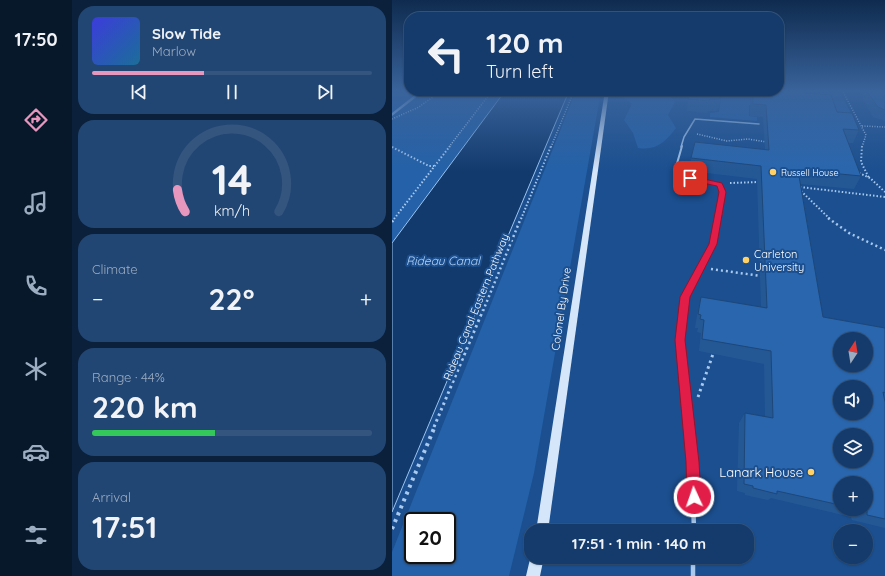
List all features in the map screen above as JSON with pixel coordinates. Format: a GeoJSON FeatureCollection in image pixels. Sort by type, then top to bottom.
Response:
{"type":"FeatureCollection","features":[{"type":"Feature","properties":{"kind":"main road","name":"Colonel By Drive"},"geometry":{"type":"LineString","coordinates":[[543,524],[603,117]]}},
{"type":"Feature","properties":{"kind":"main road"},"geometry":{"type":"LineString","coordinates":[[533,576],[536,564]]}},
{"type":"Feature","properties":{"kind":"lane"},"geometry":{"type":"LineString","coordinates":[[694,524],[693,483],[680,340],[685,297],[713,244],[722,192],[720,184],[690,178],[676,167],[686,131],[695,119],[759,124]]}},
{"type":"Feature","properties":{"kind":"lane"},"geometry":{"type":"LineString","coordinates":[[692,576],[693,564]]}},
{"type":"Feature","properties":{"kind":"path"},"geometry":{"type":"LineString","coordinates":[[392,222],[472,117]]}},
{"type":"Feature","properties":{"kind":"path","name":"Rideau Canal Eastern Pathway"},"geometry":{"type":"LineString","coordinates":[[392,529],[563,117]]}},
{"type":"Feature","properties":{"kind":"path"},"geometry":{"type":"LineString","coordinates":[[856,117],[866,135],[861,148],[860,163],[870,178],[885,192]]}},
{"type":"Feature","properties":{"kind":"path"},"geometry":{"type":"LineString","coordinates":[[861,126],[885,127]]}},
{"type":"Feature","properties":{"kind":"path"},"geometry":{"type":"LineString","coordinates":[[686,131],[716,139],[748,139],[771,144]]}},
{"type":"Feature","properties":{"kind":"path"},"geometry":{"type":"LineString","coordinates":[[392,147],[429,166],[435,166]]}},
{"type":"Feature","properties":{"kind":"path"},"geometry":{"type":"LineString","coordinates":[[855,171],[870,178]]}},
{"type":"Feature","properties":{"kind":"path"},"geometry":{"type":"LineString","coordinates":[[720,184],[763,181]]}},
{"type":"Feature","properties":{"kind":"path"},"geometry":{"type":"LineString","coordinates":[[885,197],[796,186],[813,205],[840,228],[885,250]]}},
{"type":"Feature","properties":{"kind":"path"},"geometry":{"type":"LineString","coordinates":[[701,267],[761,276]]}},
{"type":"Feature","properties":{"kind":"path"},"geometry":{"type":"LineString","coordinates":[[688,424],[713,354]]}},
{"type":"Feature","properties":{"kind":"shaded area"},"geometry":{"type":"Polygon","coordinates":[[[392,117],[486,117],[392,243],[392,117]]]}},
{"type":"Feature","properties":{"kind":"shaded area"},"geometry":{"type":"Polygon","coordinates":[[[566,117],[596,117],[534,473],[509,576],[392,576],[392,552],[404,522],[404,564],[456,564],[456,512],[408,512],[566,117]]]}},
{"type":"Feature","properties":{"kind":"shaded area"},"geometry":{"type":"Polygon","coordinates":[[[626,117],[669,117],[676,128],[665,141],[660,144],[651,148],[638,148],[633,133],[624,120],[626,117]]]}},
{"type":"Feature","properties":{"kind":"shaded area"},"geometry":{"type":"Polygon","coordinates":[[[710,117],[756,117],[757,121],[710,117]]]}},
{"type":"Feature","properties":{"kind":"shaded area"},"geometry":{"type":"Polygon","coordinates":[[[830,117],[853,117],[854,119],[830,117]]]}},
{"type":"Feature","properties":{"kind":"water","name":"Rideau Canal"},"geometry":{"type":"Polygon","coordinates":[[[486,117],[558,117],[392,512],[392,243],[486,117]]]}},
{"type":"Feature","properties":{"kind":"building"},"geometry":{"type":"Polygon","coordinates":[[[767,117],[854,117],[859,130],[843,129],[861,176],[798,170],[823,317],[885,328],[885,393],[883,392],[885,402],[885,519],[872,516],[873,516],[873,476],[833,476],[833,503],[777,491],[777,494],[753,488],[753,486],[744,484],[745,413],[773,418],[771,351],[702,339],[704,320],[700,319],[701,315],[698,314],[701,297],[767,308],[761,166],[691,158],[695,142],[769,150],[767,117]]]}},
{"type":"Feature","properties":{"kind":"place","name":"Russell House"},"geometry":{"type":"Point","coordinates":[773,172]}},
{"type":"Feature","properties":{"kind":"place","name":"Carleton University"},"geometry":{"type":"Point","coordinates":[746,260]}},
{"type":"Feature","properties":{"kind":"place","name":"Lanark House"},"geometry":{"type":"Point","coordinates":[811,472]}},
{"type":"Feature","properties":{"kind":"route"},"geometry":{"type":"LineString","coordinates":[[690,178],[720,184],[722,192],[713,244],[685,297],[680,340],[694,497]]}}]}
